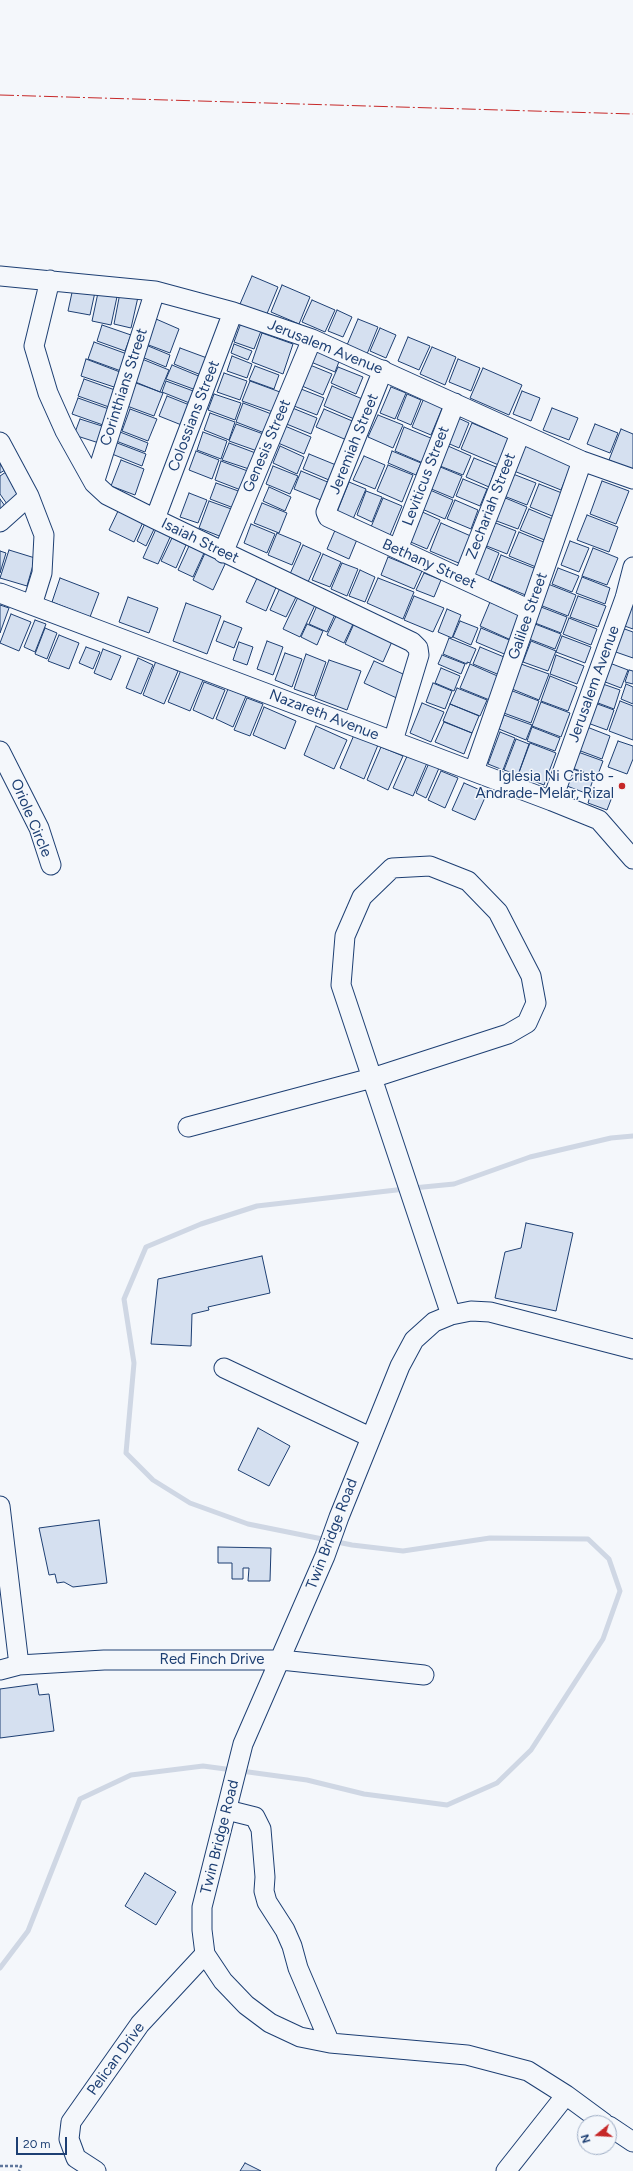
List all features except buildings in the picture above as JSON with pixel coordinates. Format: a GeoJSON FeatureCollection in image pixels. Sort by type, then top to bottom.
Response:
{"type":"FeatureCollection","features":[{"type":"Feature","properties":{"kind":"street","name":"Jerusalem Avenue"},"geometry":{"type":"LineString","coordinates":[[0,276],[155,291],[233,312],[312,339],[383,370],[520,434],[582,461],[633,479]]}},
{"type":"Feature","properties":{"kind":"street","name":"Isaiah Street"},"geometry":{"type":"LineString","coordinates":[[50,280],[34,346],[48,394],[65,431],[94,483],[107,495],[155,520],[412,642],[418,648],[419,655],[394,741]]}},
{"type":"Feature","properties":{"kind":"street","name":"Corinthians Street"},"geometry":{"type":"LineString","coordinates":[[94,483],[155,291]]}},
{"type":"Feature","properties":{"kind":"street","name":"Colossians Street"},"geometry":{"type":"LineString","coordinates":[[155,520],[233,312]]}},
{"type":"Feature","properties":{"kind":"street","name":"Genesis Street"},"geometry":{"type":"LineString","coordinates":[[223,553],[312,339]]}},
{"type":"Feature","properties":{"kind":"street","name":"Jeremiah Street"},"geometry":{"type":"LineString","coordinates":[[328,517],[326,512],[383,370]]}},
{"type":"Feature","properties":{"kind":"street","name":"Leviticus Street"},"geometry":{"type":"LineString","coordinates":[[398,549],[455,403]]}},
{"type":"Feature","properties":{"kind":"street","name":"Zechariah Street"},"geometry":{"type":"LineString","coordinates":[[463,579],[520,434]]}},
{"type":"Feature","properties":{"kind":"street"},"geometry":{"type":"LineString","coordinates":[[0,442],[29,496],[44,535],[42,573],[32,605]]}},
{"type":"Feature","properties":{"kind":"street","name":"Galilee Street"},"geometry":{"type":"LineString","coordinates":[[474,771],[582,461]]}},
{"type":"Feature","properties":{"kind":"street"},"geometry":{"type":"LineString","coordinates":[[0,522],[29,496]]}},
{"type":"Feature","properties":{"kind":"street","name":"Bethany Street"},"geometry":{"type":"LineString","coordinates":[[328,517],[530,610]]}},
{"type":"Feature","properties":{"kind":"street","name":"Jerusalem Avenue"},"geometry":{"type":"LineString","coordinates":[[552,801],[625,598],[633,567]]}},
{"type":"Feature","properties":{"kind":"street","name":"Nazareth Avenue"},"geometry":{"type":"LineString","coordinates":[[0,593],[474,771],[599,820],[633,859]]}},
{"type":"Feature","properties":{"kind":"street","name":"Oriole Circle"},"geometry":{"type":"LineString","coordinates":[[0,750],[39,828],[51,865]]}},
{"type":"Feature","properties":{"kind":"street"},"geometry":{"type":"LineString","coordinates":[[188,1127],[372,1078],[508,1034],[527,1023],[536,1003],[531,976],[498,912],[468,881],[430,866],[392,868],[362,897],[345,936],[340,986],[372,1078],[451,1315]]}},
{"type":"Feature","properties":{"kind":"street","name":"Twin Bridge Road"},"geometry":{"type":"LineString","coordinates":[[205,1954],[202,1930],[202,1906],[243,1744],[281,1660],[325,1556],[338,1517],[400,1366],[414,1340],[434,1322],[451,1315],[471,1311],[490,1312],[633,1349]]}},
{"type":"Feature","properties":{"kind":"street"},"geometry":{"type":"LineString","coordinates":[[224,1368],[370,1437]]}},
{"type":"Feature","properties":{"kind":"street"},"geometry":{"type":"LineString","coordinates":[[0,1506],[19,1665]]}},
{"type":"Feature","properties":{"kind":"street","name":"Red Finch Drive"},"geometry":{"type":"LineString","coordinates":[[0,1670],[19,1665],[104,1660],[281,1660],[424,1675]]}},
{"type":"Feature","properties":{"kind":"street"},"geometry":{"type":"LineString","coordinates":[[228,1806],[255,1817],[261,1829],[265,1877],[264,1890],[267,1902],[285,1930],[292,1946],[298,1968],[330,2043]]}},
{"type":"Feature","properties":{"kind":"street"},"geometry":{"type":"LineString","coordinates":[[205,1954],[223,1981],[246,2005],[270,2023],[300,2037],[330,2043],[467,2055],[528,2071],[566,2095],[593,2115]]}},
{"type":"Feature","properties":{"kind":"street","name":"Pelican Drive"},"geometry":{"type":"LineString","coordinates":[[96,2171],[76,2158],[69,2138],[71,2122],[140,2024],[205,1954]]}},
{"type":"Feature","properties":{"kind":"street"},"geometry":{"type":"LineString","coordinates":[[506,2171],[566,2095]]}},
{"type":"Feature","properties":{"kind":"street"},"geometry":{"type":"LineString","coordinates":[[617,2131],[633,2142]]}},
{"type":"Feature","properties":{"kind":"path"},"geometry":{"type":"LineString","coordinates":[[0,2166],[21,2166],[19,2171]]}},
{"type":"Feature","properties":{"kind":"waterway"},"geometry":{"type":"LineString","coordinates":[[413,1188],[454,1184],[530,1157],[611,1138],[633,1136]]}},
{"type":"Feature","properties":{"kind":"waterway"},"geometry":{"type":"LineString","coordinates":[[241,1771],[307,1780],[364,1794],[447,1805],[497,1783],[531,1750],[603,1639],[620,1591],[609,1559],[588,1539],[490,1538],[403,1551],[352,1545],[248,1524],[190,1503],[153,1480],[126,1453],[134,1363],[124,1299],[146,1247],[201,1224],[257,1206],[405,1189]]}},
{"type":"Feature","properties":{"kind":"waterway"},"geometry":{"type":"LineString","coordinates":[[0,1968],[28,1931],[80,1799],[131,1775],[203,1766],[233,1770]]}},
{"type":"Feature","properties":{"kind":"power"},"geometry":{"type":"LineString","coordinates":[[0,95],[633,114]]}},
{"type":"Feature","properties":{"kind":"place","name":"Iglesia Ni Cristo - Andrade-Melar, Rizal"},"geometry":{"type":"Point","coordinates":[622,786]}}]}
